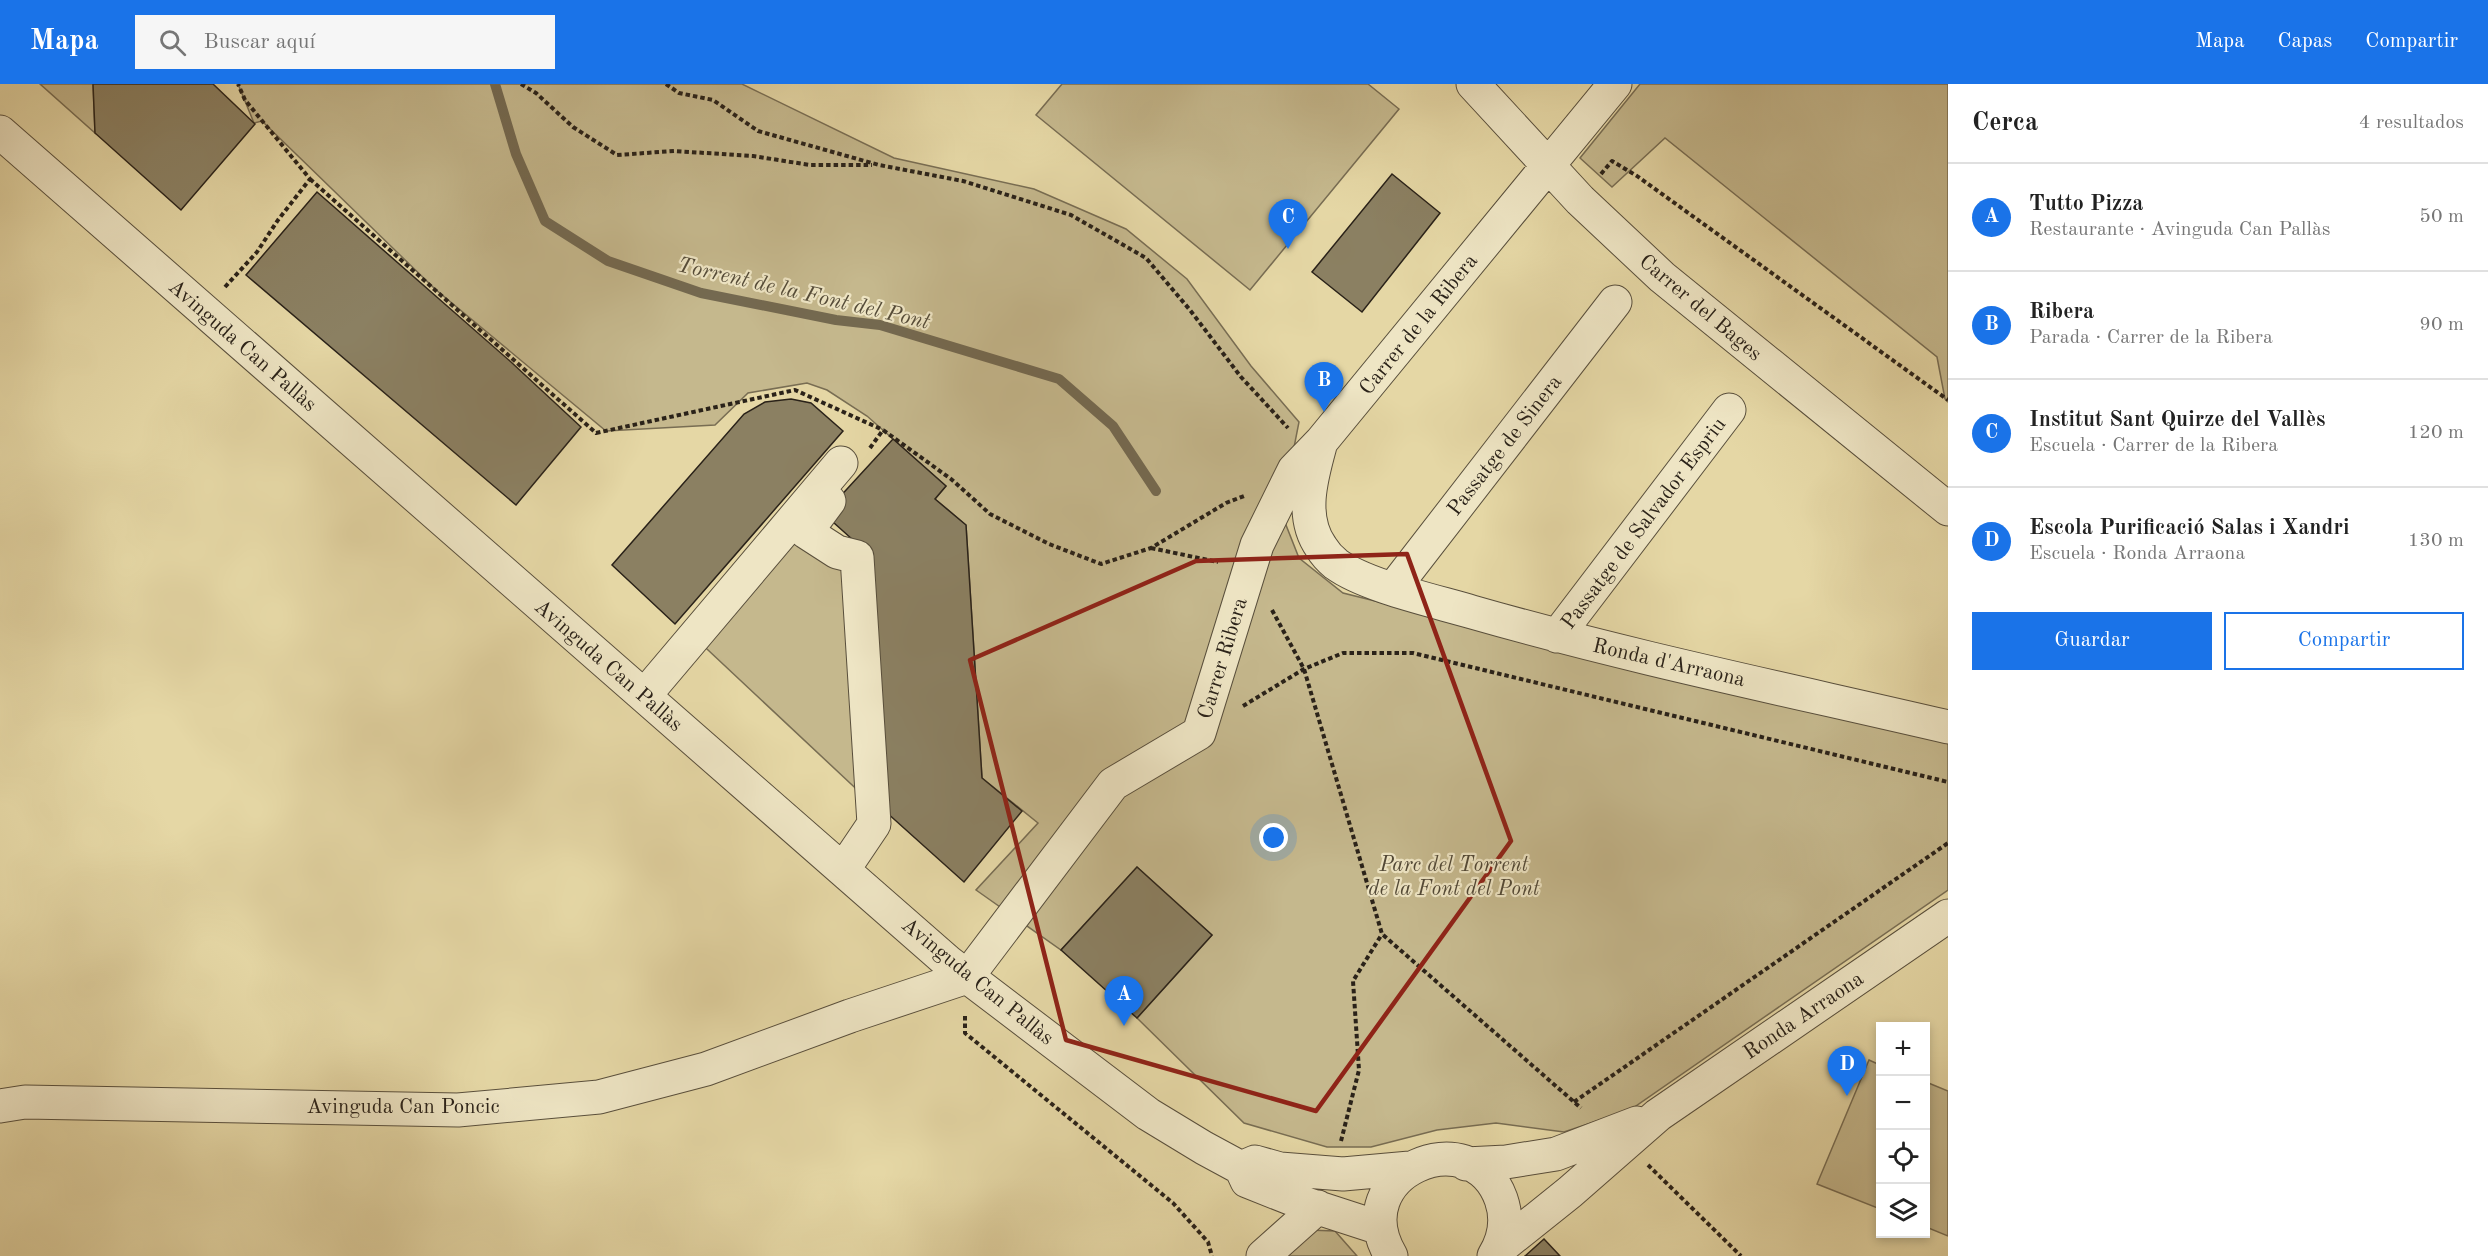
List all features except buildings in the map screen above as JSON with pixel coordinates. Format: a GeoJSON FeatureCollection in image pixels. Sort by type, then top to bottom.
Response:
{"type":"FeatureCollection","features":[{"type":"Feature","properties":{"kind":"street","name":"Carrer del Bages"},"geometry":{"type":"LineString","coordinates":[[1473,84],[1580,200],[1662,277],[1948,509]]}},
{"type":"Feature","properties":{"kind":"street","name":"Carrer de la Ribera"},"geometry":{"type":"LineString","coordinates":[[1393,589],[1336,564],[1320,547],[1311,526],[1309,504],[1311,478],[1321,442],[1615,84]]}},
{"type":"Feature","properties":{"kind":"street","name":"Avinguda Can Pallàs"},"geometry":{"type":"LineString","coordinates":[[0,132],[967,977],[1148,1114],[1241,1168],[1247,1181],[1318,1207],[1386,1242]]}},
{"type":"Feature","properties":{"kind":"street","name":"Passatge de Sinera"},"geometry":{"type":"LineString","coordinates":[[1393,589],[1616,302]]}},
{"type":"Feature","properties":{"kind":"street","name":"Passatge de Salvador Espriu"},"geometry":{"type":"LineString","coordinates":[[1557,636],[1729,411]]}},
{"type":"Feature","properties":{"kind":"street","name":"Carrer Ribera"},"geometry":{"type":"LineString","coordinates":[[967,977],[1113,784],[1199,733],[1257,545],[1294,470],[1321,442]]}},
{"type":"Feature","properties":{"kind":"street"},"geometry":{"type":"LineString","coordinates":[[644,696],[852,460]]}},
{"type":"Feature","properties":{"kind":"street"},"geometry":{"type":"LineString","coordinates":[[829,501],[806,532],[837,552],[857,557],[874,824],[843,870]]}},
{"type":"Feature","properties":{"kind":"street","name":"Ronda d'Arraona"},"geometry":{"type":"LineString","coordinates":[[1393,589],[1557,636],[1948,727]]}},
{"type":"Feature","properties":{"kind":"street","name":"Ronda Arraona"},"geometry":{"type":"LineString","coordinates":[[1497,1252],[1658,1115],[1948,916]]}},
{"type":"Feature","properties":{"kind":"street","name":"Avinguda Can Poncic"},"geometry":{"type":"LineString","coordinates":[[0,1106],[25,1102],[458,1110],[598,1097],[705,1069],[850,1016],[967,977]]}},
{"type":"Feature","properties":{"kind":"street","name":"Ronda Arraona"},"geometry":{"type":"LineString","coordinates":[[1466,1164],[1506,1162],[1556,1154],[1658,1115]]}},
{"type":"Feature","properties":{"kind":"street","name":"Ronda Arraona"},"geometry":{"type":"LineString","coordinates":[[1386,1242],[1381,1210],[1386,1193],[1396,1179],[1423,1161],[1453,1159],[1479,1170],[1498,1192],[1506,1220],[1497,1252]]}},
{"type":"Feature","properties":{"kind":"street"},"geometry":{"type":"LineString","coordinates":[[1241,1168],[1255,1162],[1280,1169],[1333,1173],[1410,1168]]}},
{"type":"Feature","properties":{"kind":"street"},"geometry":{"type":"LineString","coordinates":[[1263,1256],[1318,1207]]}},
{"type":"Feature","properties":{"kind":"path"},"geometry":{"type":"LineString","coordinates":[[238,84],[245,100],[309,179],[596,433],[795,390],[884,430],[951,479],[990,514],[1049,544],[1101,564],[1151,549],[1226,503],[1290,478]]}},
{"type":"Feature","properties":{"kind":"path"},"geometry":{"type":"LineString","coordinates":[[521,84],[536,93],[573,128],[617,155],[675,151],[753,156],[810,165],[879,165]]}},
{"type":"Feature","properties":{"kind":"path"},"geometry":{"type":"LineString","coordinates":[[666,84],[679,93],[713,100],[758,131],[879,165],[963,181],[1071,215],[1146,258],[1277,419],[1297,435],[1321,442]]}},
{"type":"Feature","properties":{"kind":"path"},"geometry":{"type":"LineString","coordinates":[[1580,200],[1612,160],[1948,400]]}},
{"type":"Feature","properties":{"kind":"path"},"geometry":{"type":"LineString","coordinates":[[204,312],[257,252],[309,179]]}},
{"type":"Feature","properties":{"kind":"path"},"geometry":{"type":"LineString","coordinates":[[852,460],[884,430]]}},
{"type":"Feature","properties":{"kind":"path"},"geometry":{"type":"LineString","coordinates":[[1151,549],[1250,569],[1304,669],[1382,934],[1588,1115]]}},
{"type":"Feature","properties":{"kind":"path"},"geometry":{"type":"LineString","coordinates":[[1199,733],[1304,669],[1343,653],[1413,653],[1948,782]]}},
{"type":"Feature","properties":{"kind":"path"},"geometry":{"type":"LineString","coordinates":[[1574,1102],[1948,843]]}},
{"type":"Feature","properties":{"kind":"path"},"geometry":{"type":"LineString","coordinates":[[1333,1173],[1359,1070],[1353,981],[1382,934]]}},
{"type":"Feature","properties":{"kind":"path"},"geometry":{"type":"LineString","coordinates":[[967,977],[965,1033],[1173,1203],[1208,1242],[1212,1256]]}},
{"type":"Feature","properties":{"kind":"path"},"geometry":{"type":"LineString","coordinates":[[1626,1144],[1742,1256]]}},
{"type":"Feature","properties":{"kind":"highlighted area"},"geometry":{"type":"Polygon","coordinates":[[[1407,554],[1511,841],[1316,1111],[1066,1040],[970,660],[1196,561],[1407,554]]]}},
{"type":"Feature","properties":{"kind":"green space"},"geometry":{"type":"Polygon","coordinates":[[[40,84],[93,84],[95,133],[40,84]]]}},
{"type":"Feature","properties":{"kind":"green space","name":"Parc del Torrent de la Font del Pont"},"geometry":{"type":"Polygon","coordinates":[[[238,84],[742,84],[894,158],[1034,189],[1126,229],[1187,279],[1251,366],[1299,422],[1286,488],[1286,525],[1299,558],[1343,593],[1948,743],[1948,890],[1630,1110],[1564,1132],[1496,1123],[1437,1130],[1371,1147],[1327,1147],[1244,1123],[1137,1018],[1212,935],[1137,867],[1061,950],[976,890],[1038,823],[982,778],[966,525],[935,499],[946,486],[867,416],[827,390],[807,383],[748,393],[715,425],[606,431],[435,289],[262,121],[254,123],[238,84]]]}},
{"type":"Feature","properties":{"kind":"green space"},"geometry":{"type":"Polygon","coordinates":[[[1062,84],[1368,84],[1399,109],[1250,290],[1036,115],[1062,84]]]}},
{"type":"Feature","properties":{"kind":"green space"},"geometry":{"type":"Polygon","coordinates":[[[1640,84],[1948,84],[1948,402],[1945,399],[1937,357],[1665,138],[1612,187],[1580,158],[1640,84]]]}},
{"type":"Feature","properties":{"kind":"green space"},"geometry":{"type":"Polygon","coordinates":[[[792,529],[854,561],[867,799],[692,635],[792,529]]]}},
{"type":"Feature","properties":{"kind":"green space"},"geometry":{"type":"Polygon","coordinates":[[[1869,1060],[1876,1063],[1876,1207],[1817,1184],[1869,1060]]]}},
{"type":"Feature","properties":{"kind":"green space"},"geometry":{"type":"Polygon","coordinates":[[[1930,1084],[1948,1091],[1948,1236],[1930,1229],[1930,1084]]]}},
{"type":"Feature","properties":{"kind":"green space"},"geometry":{"type":"Polygon","coordinates":[[[1308,1230],[1335,1231],[1357,1256],[1280,1256],[1308,1230]]]}},
{"type":"Feature","properties":{"kind":"waterway","name":"Torrent de la Font del Pont"},"geometry":{"type":"LineString","coordinates":[[495,84],[516,154],[545,221],[608,261],[701,293],[836,320],[880,325],[1059,379],[1113,426],[1156,491]]}},
{"type":"Feature","properties":{"kind":"place","name":"Institut Sant Quirze del Vallès"},"geometry":{"type":"Point","coordinates":[1288,249]}},
{"type":"Feature","properties":{"kind":"place","name":"Ribera"},"geometry":{"type":"Point","coordinates":[1324,412]}},
{"type":"Feature","properties":{"kind":"place","name":"Tutto Pizza"},"geometry":{"type":"Point","coordinates":[1124,1026]}},
{"type":"Feature","properties":{"kind":"place","name":"Escola Purificació Salas i Xandri"},"geometry":{"type":"Point","coordinates":[1847,1096]}}]}
